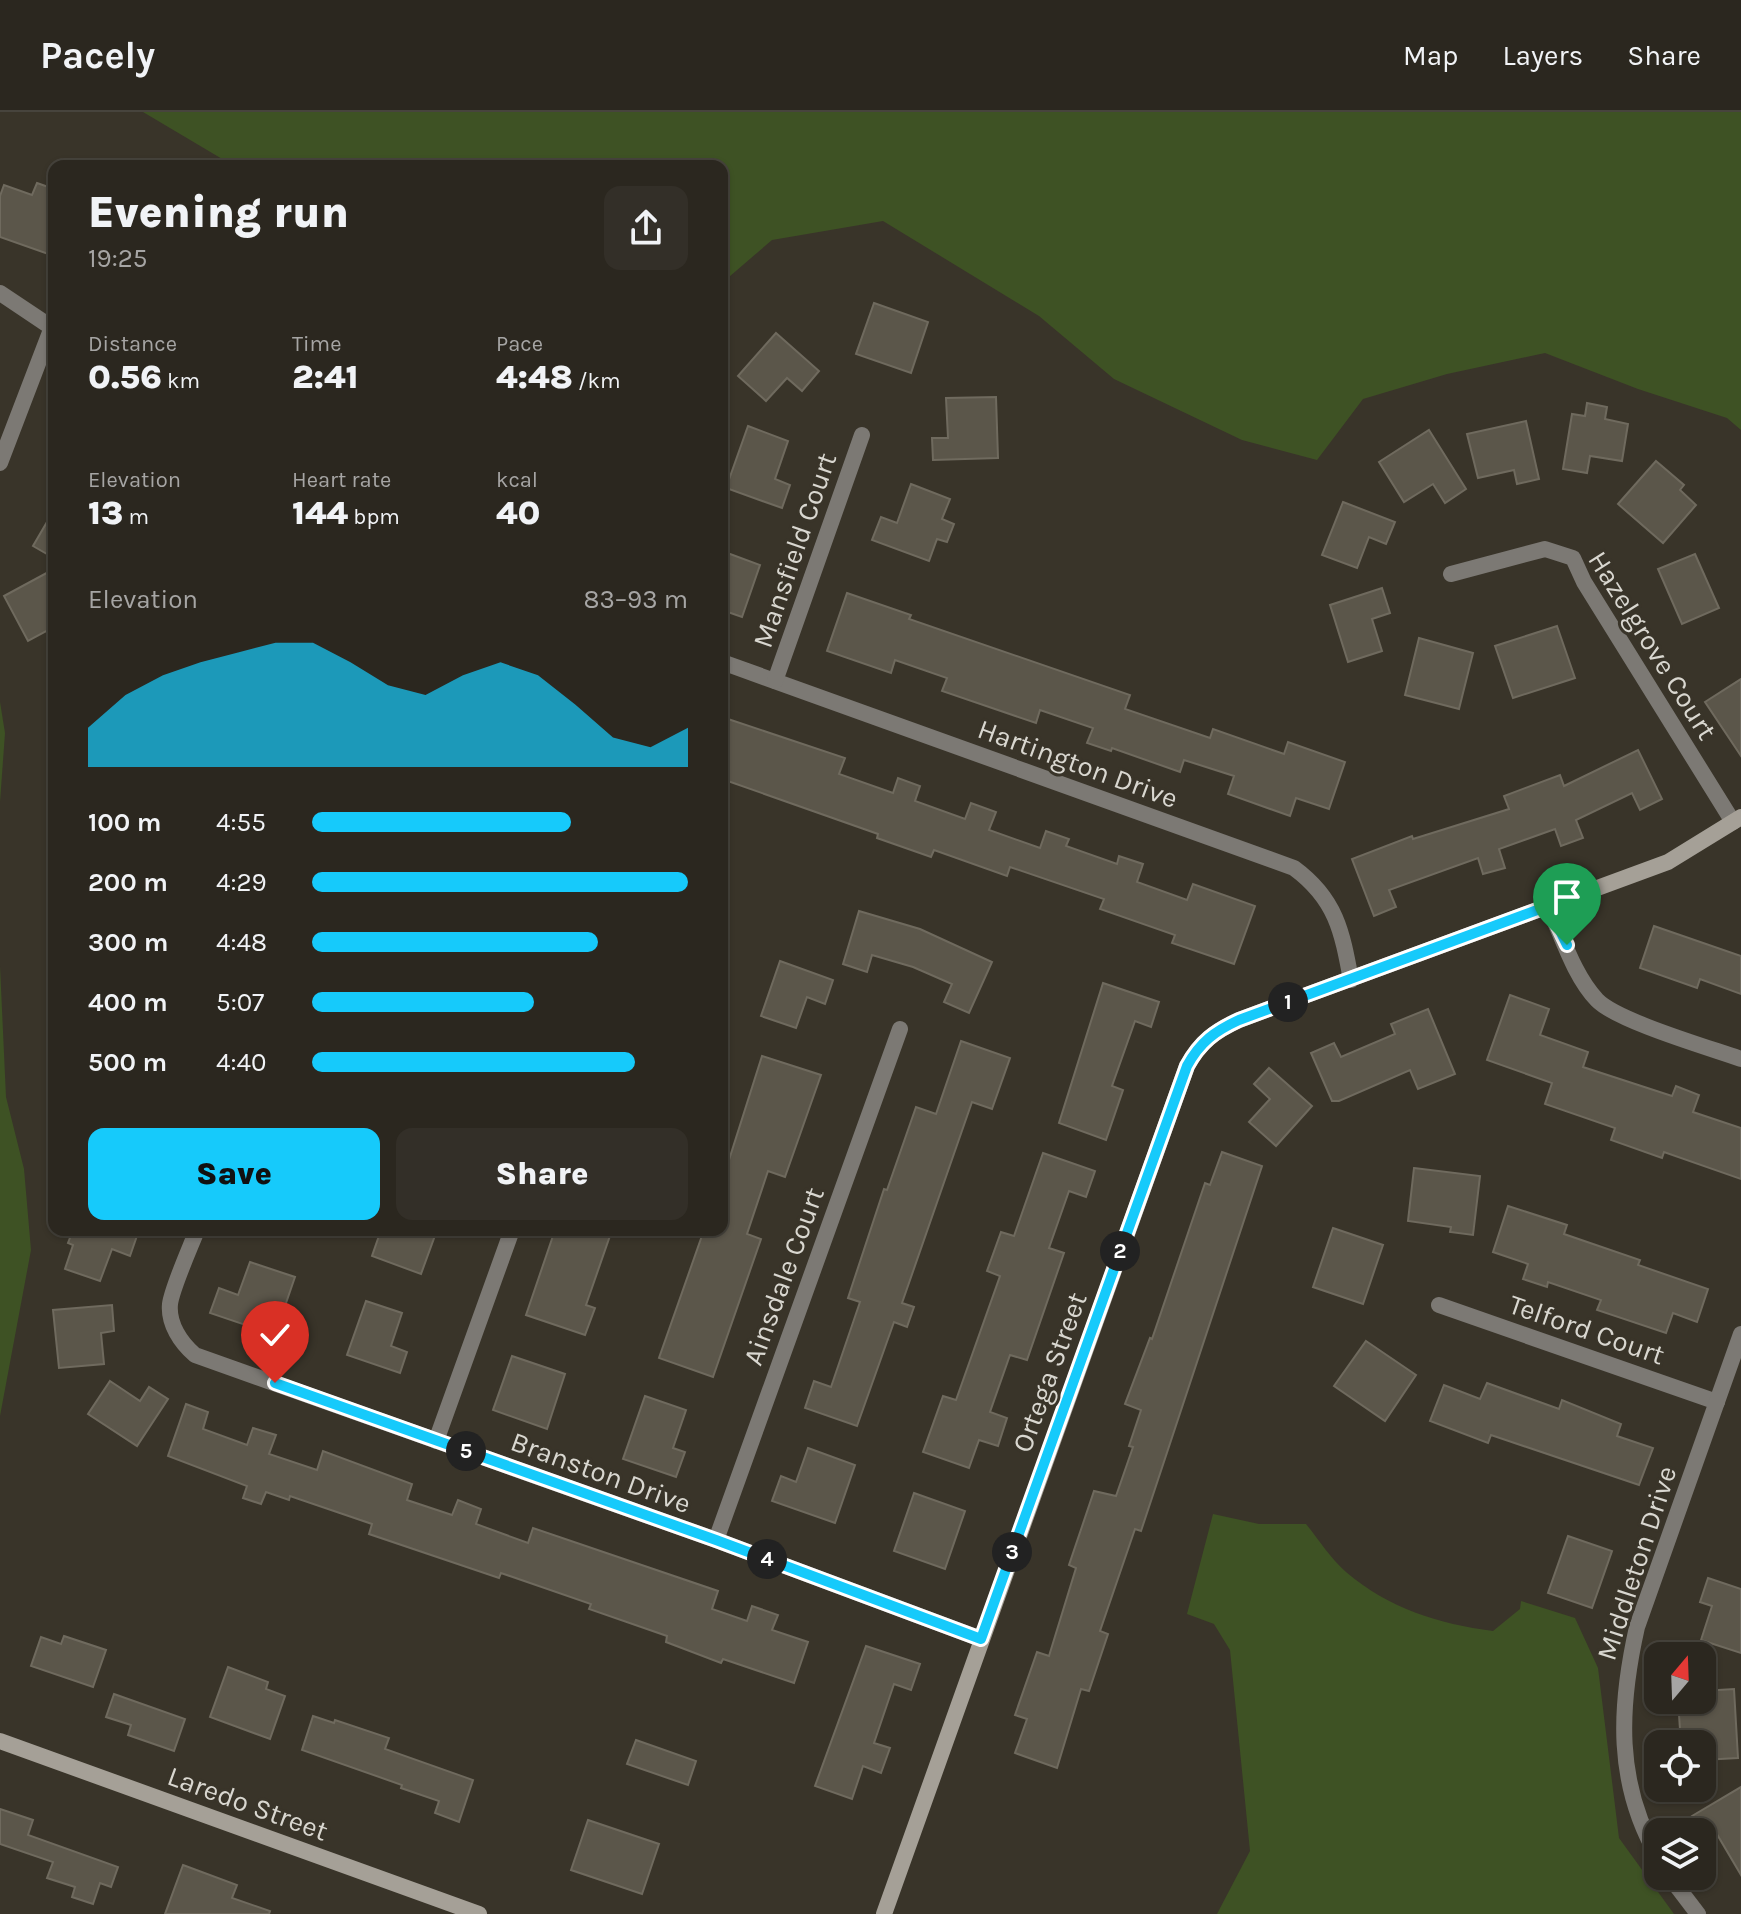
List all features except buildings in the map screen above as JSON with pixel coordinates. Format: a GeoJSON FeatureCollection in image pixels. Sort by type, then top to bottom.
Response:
{"type":"FeatureCollection","features":[{"type":"Feature","properties":{"kind":"street"},"geometry":{"type":"LineString","coordinates":[[0,293],[48,325]]}},
{"type":"Feature","properties":{"kind":"street"},"geometry":{"type":"LineString","coordinates":[[0,463],[48,341]]}},
{"type":"Feature","properties":{"kind":"street","name":"Mansfield Court"},"geometry":{"type":"LineString","coordinates":[[775,681],[862,435]]}},
{"type":"Feature","properties":{"kind":"street","name":"Hazelgrove Court"},"geometry":{"type":"LineString","coordinates":[[1451,574],[1545,549],[1573,558],[1584,582],[1737,820]]}},
{"type":"Feature","properties":{"kind":"street","name":"Hartington Drive"},"geometry":{"type":"LineString","coordinates":[[728,664],[1294,868],[1326,897],[1343,938],[1351,980]]}},
{"type":"Feature","properties":{"kind":"street","name":"Ortega Street"},"geometry":{"type":"LineString","coordinates":[[884,1914],[1182,1080],[1197,1047],[1216,1031],[1239,1020],[1668,862],[1737,820]]}},
{"type":"Feature","properties":{"kind":"street"},"geometry":{"type":"LineString","coordinates":[[1548,906],[1581,977],[1598,1001],[1660,1030],[1741,1059]]}},
{"type":"Feature","properties":{"kind":"street","name":"Ainsdale Court"},"geometry":{"type":"LineString","coordinates":[[716,1540],[900,1029]]}},
{"type":"Feature","properties":{"kind":"street","name":"Branston Drive"},"geometry":{"type":"LineString","coordinates":[[195,1236],[170,1305],[175,1329],[183,1344],[195,1355],[716,1540],[981,1639]]}},
{"type":"Feature","properties":{"kind":"street"},"geometry":{"type":"LineString","coordinates":[[436,1441],[510,1236]]}},
{"type":"Feature","properties":{"kind":"street","name":"Telford Court"},"geometry":{"type":"LineString","coordinates":[[1439,1305],[1717,1402]]}},
{"type":"Feature","properties":{"kind":"street","name":"Middleton Drive"},"geometry":{"type":"LineString","coordinates":[[1644,1827],[1628,1774],[1622,1724],[1627,1671],[1637,1627],[1741,1334]]}},
{"type":"Feature","properties":{"kind":"street","name":"Laredo Street"},"geometry":{"type":"LineString","coordinates":[[0,1741],[479,1914]]}},
{"type":"Feature","properties":{"kind":"street"},"geometry":{"type":"LineString","coordinates":[[1680,1890],[1698,1914]]}},
{"type":"Feature","properties":{"kind":"green space"},"geometry":{"type":"Polygon","coordinates":[[[143,112],[1741,112],[1741,430],[1727,418],[1638,389],[1545,353],[1447,374],[1363,399],[1317,460],[1242,440],[1114,379],[1039,316],[883,221],[772,240],[728,278],[728,160],[224,160],[143,112]]]}},
{"type":"Feature","properties":{"kind":"green space"},"geometry":{"type":"Polygon","coordinates":[[[0,702],[5,733],[0,802],[0,702]]]}},
{"type":"Feature","properties":{"kind":"green space"},"geometry":{"type":"Polygon","coordinates":[[[0,966],[6,1097],[24,1169],[31,1250],[0,1416],[0,966]]]}},
{"type":"Feature","properties":{"kind":"green space"},"geometry":{"type":"Polygon","coordinates":[[[1213,1514],[1259,1524],[1306,1524],[1335,1561],[1362,1585],[1397,1605],[1434,1619],[1493,1631],[1520,1609],[1521,1601],[1575,1618],[1598,1668],[1619,1838],[1644,1873],[1644,1890],[1657,1890],[1674,1914],[1217,1914],[1250,1851],[1230,1650],[1214,1624],[1187,1614],[1213,1514]]]}},
{"type":"Feature","properties":{"kind":"route"},"geometry":{"type":"LineString","coordinates":[[275,1383],[716,1540],[981,1639],[1187,1066],[1197,1047],[1216,1031],[1239,1020],[1548,906],[1567,945]]}}]}
